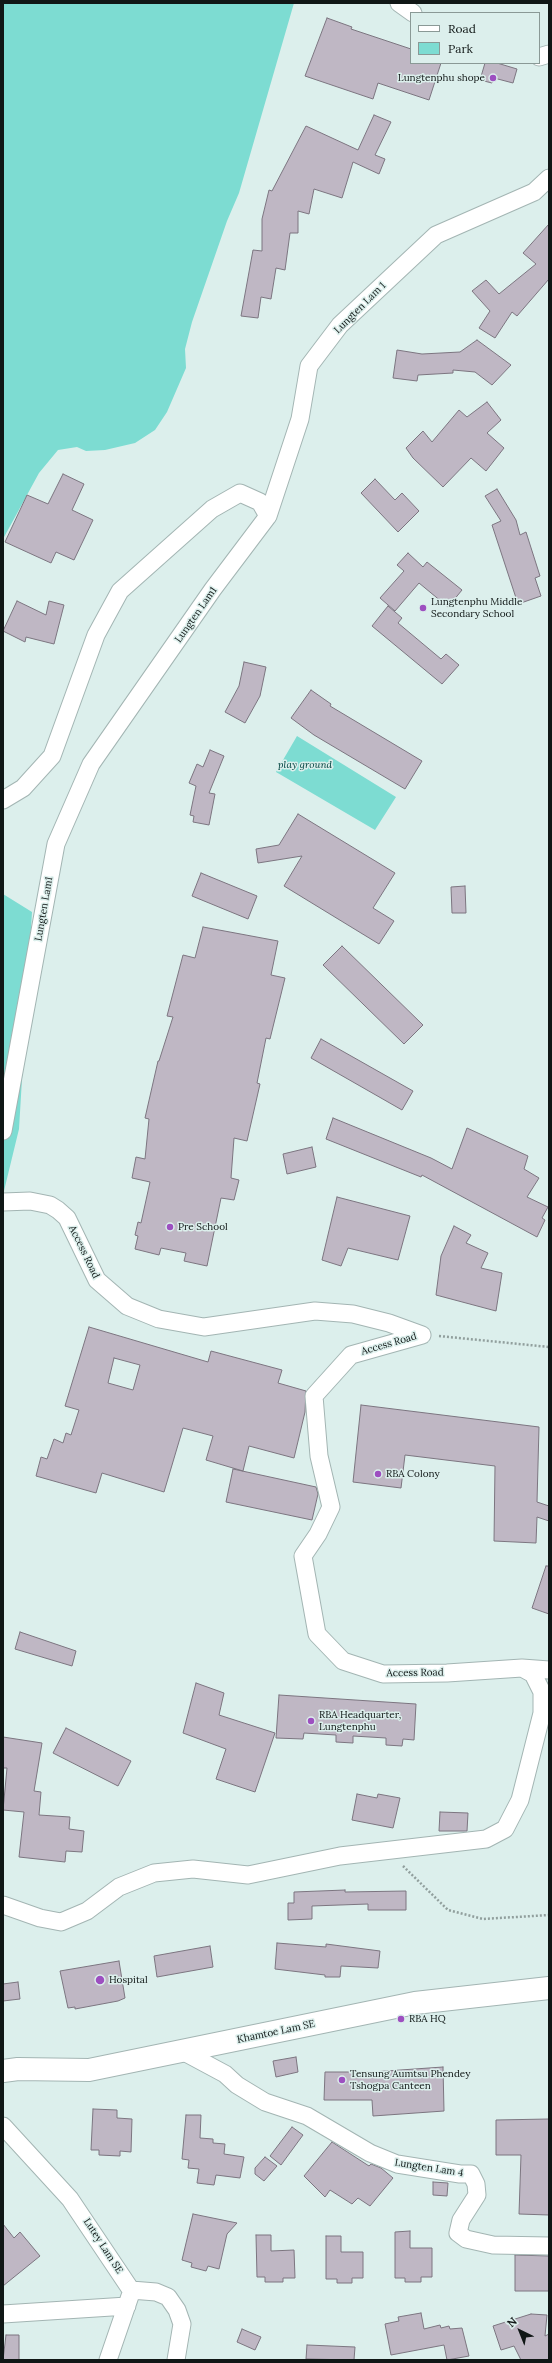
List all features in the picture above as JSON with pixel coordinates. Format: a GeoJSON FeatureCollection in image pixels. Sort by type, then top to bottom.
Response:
{"type":"FeatureCollection","features":[{"type":"Feature","properties":{"kind":"main road","name":"Khamtoe Lam SE"},"geometry":{"type":"LineString","coordinates":[[3,2071],[18,2069],[89,2070],[184,2052],[415,2003],[549,1988]]}},
{"type":"Feature","properties":{"kind":"street"},"geometry":{"type":"LineString","coordinates":[[399,3],[411,12]]}},
{"type":"Feature","properties":{"kind":"street","name":"Lungten Lam 1"},"geometry":{"type":"LineString","coordinates":[[268,516],[300,419],[309,366],[340,325],[436,235],[534,192],[549,178]]}},
{"type":"Feature","properties":{"kind":"street"},"geometry":{"type":"LineString","coordinates":[[3,800],[23,788],[52,756],[96,635],[120,591],[212,509],[240,493],[260,502],[268,516]]}},
{"type":"Feature","properties":{"kind":"street","name":"Lungten Lam1"},"geometry":{"type":"LineString","coordinates":[[3,1131],[56,844],[91,764],[213,589],[268,516]]}},
{"type":"Feature","properties":{"kind":"street","name":"Access Road"},"geometry":{"type":"LineString","coordinates":[[3,1202],[30,1201],[50,1205],[58,1210],[67,1218],[97,1280],[127,1306],[159,1319],[204,1327],[315,1311],[352,1314],[390,1323],[422,1335]]}},
{"type":"Feature","properties":{"kind":"street","name":"Access Road"},"geometry":{"type":"LineString","coordinates":[[422,1335],[351,1355],[314,1396],[319,1456],[331,1507],[318,1534],[302,1556],[317,1634],[343,1661],[383,1674],[446,1673],[522,1668],[549,1670]]}},
{"type":"Feature","properties":{"kind":"street"},"geometry":{"type":"LineString","coordinates":[[3,1905],[40,1918],[60,1922],[87,1911],[119,1887],[154,1873],[193,1869],[248,1875],[340,1856],[486,1839],[505,1829],[520,1800],[542,1713],[542,1692],[533,1674],[522,1668]]}},
{"type":"Feature","properties":{"kind":"street","name":"Lungten Lam 4"},"geometry":{"type":"LineString","coordinates":[[184,2052],[225,2074],[237,2085],[265,2102],[307,2116],[380,2158],[415,2167],[471,2174],[476,2184],[477,2195],[461,2220],[458,2233],[466,2239],[493,2245],[549,2246]]}},
{"type":"Feature","properties":{"kind":"street","name":"Lutey Lam SE"},"geometry":{"type":"LineString","coordinates":[[3,2126],[73,2204],[132,2290]]}},
{"type":"Feature","properties":{"kind":"street"},"geometry":{"type":"LineString","coordinates":[[108,2360],[132,2290],[156,2292],[168,2297],[177,2310],[182,2324],[176,2360]]}},
{"type":"Feature","properties":{"kind":"street"},"geometry":{"type":"LineString","coordinates":[[3,2314],[127,2306]]}},
{"type":"Feature","properties":{"kind":"path"},"geometry":{"type":"LineString","coordinates":[[422,1335],[509,1342],[549,1347]]}},
{"type":"Feature","properties":{"kind":"path"},"geometry":{"type":"LineString","coordinates":[[388,1851],[448,1910],[483,1920],[549,1915]]}},
{"type":"Feature","properties":{"kind":"green space"},"geometry":{"type":"Polygon","coordinates":[[[3,3],[294,3],[239,193],[227,221],[192,322],[185,349],[186,368],[167,412],[155,430],[135,443],[105,450],[86,451],[77,447],[58,450],[39,473],[3,539],[3,3]]]}},
{"type":"Feature","properties":{"kind":"green space","name":"play ground"},"geometry":{"type":"Polygon","coordinates":[[[297,736],[396,797],[375,830],[276,772],[297,736]]]}},
{"type":"Feature","properties":{"kind":"green space"},"geometry":{"type":"Polygon","coordinates":[[[3,894],[32,912],[19,1129],[3,1195],[3,894]]]}},
{"type":"Feature","properties":{"kind":"building"},"geometry":{"type":"Polygon","coordinates":[[[327,18],[352,27],[351,29],[410,49],[410,64],[441,64],[429,100],[378,83],[373,99],[305,76],[327,18]]]}},
{"type":"Feature","properties":{"kind":"building","name":"Lungtenphu shope"},"geometry":{"type":"Polygon","coordinates":[[[485,64],[500,64],[517,69],[513,83],[494,78],[492,83],[480,80],[485,64]]]}},
{"type":"Feature","properties":{"kind":"building"},"geometry":{"type":"Polygon","coordinates":[[[374,115],[391,122],[375,155],[385,159],[379,174],[353,162],[342,198],[314,189],[309,214],[298,211],[298,233],[290,233],[285,270],[276,268],[271,299],[261,297],[258,318],[241,316],[253,250],[262,251],[262,219],[269,190],[272,191],[306,126],[358,150],[374,115]]]}},
{"type":"Feature","properties":{"kind":"building"},"geometry":{"type":"Polygon","coordinates":[[[549,224],[549,279],[517,316],[512,312],[495,338],[479,328],[490,311],[472,291],[486,280],[499,294],[536,264],[523,253],[549,224]]]}},
{"type":"Feature","properties":{"kind":"building"},"geometry":{"type":"Polygon","coordinates":[[[477,340],[511,365],[492,385],[475,372],[453,370],[453,373],[418,375],[417,381],[393,378],[397,350],[422,354],[460,352],[477,340]]]}},
{"type":"Feature","properties":{"kind":"building"},"geometry":{"type":"Polygon","coordinates":[[[487,402],[501,420],[487,433],[504,448],[486,471],[471,458],[443,487],[413,458],[406,448],[423,431],[432,442],[459,410],[467,417],[487,402]]]}},
{"type":"Feature","properties":{"kind":"building"},"geometry":{"type":"Polygon","coordinates":[[[63,474],[84,484],[72,510],[93,520],[74,560],[56,552],[51,563],[5,542],[27,495],[48,504],[63,474]]]}},
{"type":"Feature","properties":{"kind":"building"},"geometry":{"type":"Polygon","coordinates":[[[375,479],[395,500],[402,493],[419,511],[398,532],[361,493],[375,479]]]}},
{"type":"Feature","properties":{"kind":"building"},"geometry":{"type":"Polygon","coordinates":[[[497,489],[516,520],[520,535],[526,532],[540,576],[535,578],[541,596],[518,604],[492,525],[501,521],[485,496],[497,489]]]}},
{"type":"Feature","properties":{"kind":"building"},"geometry":{"type":"Polygon","coordinates":[[[408,553],[423,567],[427,562],[462,590],[448,607],[419,583],[395,611],[380,598],[404,571],[397,565],[408,553]]]}},
{"type":"Feature","properties":{"kind":"building"},"geometry":{"type":"Polygon","coordinates":[[[17,601],[46,615],[49,601],[64,605],[54,644],[26,637],[25,642],[3,631],[17,601]]]}},
{"type":"Feature","properties":{"kind":"building"},"geometry":{"type":"Polygon","coordinates":[[[388,606],[402,618],[398,623],[441,659],[446,654],[459,665],[442,684],[372,626],[388,606]]]}},
{"type":"Feature","properties":{"kind":"building"},"geometry":{"type":"Polygon","coordinates":[[[244,662],[266,667],[260,696],[245,723],[225,712],[239,686],[244,662]]]}},
{"type":"Feature","properties":{"kind":"building"},"geometry":{"type":"Polygon","coordinates":[[[311,690],[331,704],[330,706],[422,761],[405,789],[314,735],[291,718],[311,690]]]}},
{"type":"Feature","properties":{"kind":"building"},"geometry":{"type":"Polygon","coordinates":[[[210,750],[224,756],[209,793],[215,794],[209,825],[193,822],[194,816],[190,815],[196,786],[189,783],[197,764],[203,767],[210,750]]]}},
{"type":"Feature","properties":{"kind":"building"},"geometry":{"type":"Polygon","coordinates":[[[298,814],[395,873],[373,908],[394,921],[379,944],[284,886],[302,856],[258,863],[256,849],[279,845],[298,814]]]}},
{"type":"Feature","properties":{"kind":"building"},"geometry":{"type":"Polygon","coordinates":[[[201,873],[257,896],[248,919],[192,896],[201,873]]]}},
{"type":"Feature","properties":{"kind":"building"},"geometry":{"type":"Polygon","coordinates":[[[465,886],[466,913],[452,913],[451,887],[465,886]]]}},
{"type":"Feature","properties":{"kind":"building"},"geometry":{"type":"Polygon","coordinates":[[[203,927],[278,941],[271,975],[285,978],[270,1039],[266,1038],[257,1083],[260,1084],[247,1141],[234,1138],[231,1178],[239,1180],[234,1200],[221,1198],[207,1266],[184,1261],[186,1253],[161,1248],[159,1255],[135,1249],[138,1236],[135,1235],[138,1222],[141,1223],[150,1182],[132,1178],[136,1157],[145,1159],[149,1119],[145,1118],[158,1061],[173,1017],[167,1016],[183,955],[195,958],[203,927]]]}},
{"type":"Feature","properties":{"kind":"building"},"geometry":{"type":"Polygon","coordinates":[[[342,946],[423,1025],[404,1044],[323,965],[342,946]]]}},
{"type":"Feature","properties":{"kind":"building"},"geometry":{"type":"Polygon","coordinates":[[[321,1039],[413,1091],[402,1110],[311,1058],[321,1039]]]}},
{"type":"Feature","properties":{"kind":"building"},"geometry":{"type":"Polygon","coordinates":[[[333,1118],[431,1158],[452,1169],[467,1128],[528,1156],[524,1169],[539,1178],[527,1197],[548,1207],[542,1218],[545,1220],[537,1237],[422,1175],[421,1177],[326,1139],[333,1118]]]}},
{"type":"Feature","properties":{"kind":"building"},"geometry":{"type":"Polygon","coordinates":[[[312,1147],[316,1167],[287,1174],[283,1154],[312,1147]]]}},
{"type":"Feature","properties":{"kind":"building"},"geometry":{"type":"Polygon","coordinates":[[[337,1197],[410,1216],[398,1260],[348,1248],[341,1266],[322,1260],[337,1197]]]}},
{"type":"Feature","properties":{"kind":"building"},"geometry":{"type":"Polygon","coordinates":[[[454,1226],[471,1235],[466,1243],[488,1253],[481,1268],[502,1273],[496,1311],[436,1295],[441,1256],[454,1226]]]}},
{"type":"Feature","properties":{"kind":"building"},"geometry":{"type":"Polygon","coordinates":[[[89,1327],[208,1362],[211,1351],[282,1370],[278,1383],[306,1391],[305,1412],[294,1458],[249,1446],[243,1471],[206,1460],[213,1436],[183,1428],[164,1492],[102,1473],[96,1493],[36,1476],[41,1457],[47,1459],[54,1439],[63,1443],[66,1433],[71,1435],[79,1410],[65,1406],[89,1327]],[[114,1358],[108,1383],[133,1390],[140,1365],[114,1358]]]}},
{"type":"Feature","properties":{"kind":"building","name":"RBA Colony"},"geometry":{"type":"Polygon","coordinates":[[[361,1405],[539,1427],[537,1502],[549,1506],[549,1521],[537,1517],[536,1543],[494,1541],[495,1466],[405,1455],[401,1488],[353,1482],[361,1405]]]}},
{"type":"Feature","properties":{"kind":"building"},"geometry":{"type":"Polygon","coordinates":[[[233,1469],[316,1487],[318,1494],[312,1520],[226,1502],[233,1469]]]}},
{"type":"Feature","properties":{"kind":"building"},"geometry":{"type":"Polygon","coordinates":[[[546,1566],[549,1566],[549,1614],[532,1608],[546,1566]]]}},
{"type":"Feature","properties":{"kind":"building"},"geometry":{"type":"Polygon","coordinates":[[[20,1632],[76,1651],[72,1666],[15,1649],[20,1632]]]}},
{"type":"Feature","properties":{"kind":"building"},"geometry":{"type":"Polygon","coordinates":[[[196,1683],[224,1693],[219,1715],[275,1733],[255,1792],[216,1779],[226,1749],[183,1733],[196,1683]]]}},
{"type":"Feature","properties":{"kind":"building"},"geometry":{"type":"Polygon","coordinates":[[[279,1695],[416,1704],[414,1740],[403,1739],[402,1746],[386,1745],[386,1738],[353,1736],[353,1743],[336,1742],[336,1735],[304,1733],[303,1739],[276,1738],[279,1695]]]}},
{"type":"Feature","properties":{"kind":"building"},"geometry":{"type":"Polygon","coordinates":[[[66,1728],[131,1761],[118,1786],[53,1753],[66,1728]]]}},
{"type":"Feature","properties":{"kind":"building"},"geometry":{"type":"Polygon","coordinates":[[[3,1737],[42,1743],[34,1791],[41,1792],[39,1815],[70,1817],[69,1829],[84,1831],[82,1852],[66,1851],[65,1862],[19,1857],[24,1812],[3,1810],[7,1768],[3,1768],[3,1737]]]}},
{"type":"Feature","properties":{"kind":"building"},"geometry":{"type":"Polygon","coordinates":[[[357,1794],[377,1798],[378,1794],[400,1798],[393,1828],[352,1820],[357,1794]]]}},
{"type":"Feature","properties":{"kind":"building"},"geometry":{"type":"Polygon","coordinates":[[[440,1812],[468,1813],[467,1831],[439,1831],[440,1812]]]}},
{"type":"Feature","properties":{"kind":"building"},"geometry":{"type":"Polygon","coordinates":[[[345,1890],[345,1892],[406,1891],[406,1910],[368,1910],[368,1904],[312,1906],[312,1919],[288,1920],[288,1903],[294,1903],[294,1892],[345,1890]]]}},
{"type":"Feature","properties":{"kind":"building"},"geometry":{"type":"Polygon","coordinates":[[[277,1943],[326,1947],[326,1944],[380,1951],[378,1968],[341,1966],[340,1977],[325,1977],[325,1975],[275,1969],[277,1943]]]}},
{"type":"Feature","properties":{"kind":"building"},"geometry":{"type":"Polygon","coordinates":[[[210,1946],[213,1967],[157,1977],[154,1956],[210,1946]]]}},
{"type":"Feature","properties":{"kind":"building"},"geometry":{"type":"Polygon","coordinates":[[[119,1961],[125,1998],[118,2001],[75,2009],[75,2007],[68,2008],[60,1971],[119,1961]]]}},
{"type":"Feature","properties":{"kind":"building"},"geometry":{"type":"Polygon","coordinates":[[[18,1982],[20,1999],[3,2001],[3,1984],[18,1982]]]}},
{"type":"Feature","properties":{"kind":"building"},"geometry":{"type":"Polygon","coordinates":[[[296,2057],[298,2072],[276,2077],[273,2061],[296,2057]]]}},
{"type":"Feature","properties":{"kind":"building"},"geometry":{"type":"Polygon","coordinates":[[[443,2067],[444,2111],[373,2116],[372,2100],[324,2100],[325,2072],[372,2072],[443,2067]]]}},
{"type":"Feature","properties":{"kind":"building"},"geometry":{"type":"Polygon","coordinates":[[[93,2109],[117,2110],[117,2118],[132,2119],[131,2152],[120,2151],[120,2156],[99,2155],[99,2150],[91,2150],[93,2109]]]}},
{"type":"Feature","properties":{"kind":"building"},"geometry":{"type":"Polygon","coordinates":[[[186,2115],[201,2115],[200,2138],[213,2139],[213,2143],[225,2144],[224,2154],[244,2157],[240,2178],[216,2175],[214,2185],[197,2183],[199,2169],[188,2168],[189,2160],[182,2159],[186,2115]]]}},
{"type":"Feature","properties":{"kind":"building"},"geometry":{"type":"Polygon","coordinates":[[[549,2119],[549,2215],[519,2214],[521,2155],[496,2155],[496,2120],[549,2119]]]}},
{"type":"Feature","properties":{"kind":"building"},"geometry":{"type":"Polygon","coordinates":[[[292,2127],[303,2135],[281,2165],[270,2156],[292,2127]]]}},
{"type":"Feature","properties":{"kind":"building"},"geometry":{"type":"Polygon","coordinates":[[[332,2142],[369,2166],[371,2164],[381,2168],[393,2178],[370,2206],[358,2198],[352,2204],[330,2190],[325,2197],[304,2176],[332,2142]]]}},
{"type":"Feature","properties":{"kind":"building"},"geometry":{"type":"Polygon","coordinates":[[[265,2157],[277,2166],[264,2181],[255,2174],[255,2168],[265,2157]]]}},
{"type":"Feature","properties":{"kind":"building"},"geometry":{"type":"Polygon","coordinates":[[[433,2182],[448,2183],[447,2196],[433,2195],[433,2182]]]}},
{"type":"Feature","properties":{"kind":"building"},"geometry":{"type":"Polygon","coordinates":[[[193,2214],[237,2223],[227,2234],[219,2269],[208,2266],[206,2271],[191,2267],[192,2263],[182,2260],[193,2214]]]}},
{"type":"Feature","properties":{"kind":"building"},"geometry":{"type":"Polygon","coordinates":[[[3,2224],[14,2238],[20,2232],[40,2256],[3,2286],[3,2224]]]}},
{"type":"Feature","properties":{"kind":"building"},"geometry":{"type":"Polygon","coordinates":[[[410,2231],[410,2248],[432,2248],[432,2277],[421,2277],[421,2282],[405,2282],[405,2278],[395,2278],[395,2232],[410,2231]]]}},
{"type":"Feature","properties":{"kind":"building"},"geometry":{"type":"Polygon","coordinates":[[[256,2235],[271,2235],[271,2251],[294,2250],[295,2278],[283,2278],[283,2282],[265,2282],[265,2277],[257,2277],[256,2235]]]}},
{"type":"Feature","properties":{"kind":"building"},"geometry":{"type":"Polygon","coordinates":[[[326,2236],[341,2236],[341,2252],[363,2252],[363,2278],[352,2278],[352,2283],[337,2283],[337,2279],[326,2279],[326,2236]]]}},
{"type":"Feature","properties":{"kind":"building"},"geometry":{"type":"Polygon","coordinates":[[[515,2255],[549,2256],[549,2291],[515,2291],[515,2255]]]}},
{"type":"Feature","properties":{"kind":"building"},"geometry":{"type":"Polygon","coordinates":[[[421,2313],[424,2329],[440,2325],[441,2328],[449,2326],[450,2329],[462,2328],[469,2356],[447,2360],[444,2345],[391,2355],[385,2324],[399,2321],[398,2317],[421,2313]]]}},
{"type":"Feature","properties":{"kind":"building"},"geometry":{"type":"Polygon","coordinates":[[[531,2314],[547,2315],[545,2336],[549,2334],[549,2360],[521,2360],[514,2346],[501,2350],[493,2326],[531,2314]]]}},
{"type":"Feature","properties":{"kind":"building"},"geometry":{"type":"Polygon","coordinates":[[[242,2329],[261,2337],[255,2350],[237,2342],[242,2329]]]}},
{"type":"Feature","properties":{"kind":"building"},"geometry":{"type":"Polygon","coordinates":[[[6,2335],[19,2335],[19,2360],[3,2360],[6,2335]]]}},
{"type":"Feature","properties":{"kind":"building"},"geometry":{"type":"Polygon","coordinates":[[[307,2345],[355,2347],[354,2360],[306,2359],[307,2345]]]}},
{"type":"Feature","properties":{"kind":"place","name":"Lungtenphu shope"},"geometry":{"type":"Point","coordinates":[493,78]}},
{"type":"Feature","properties":{"kind":"place","name":"Lungtenphu Middle Secondary School"},"geometry":{"type":"Point","coordinates":[423,608]}},
{"type":"Feature","properties":{"kind":"place","name":"Pre School"},"geometry":{"type":"Point","coordinates":[170,1227]}},
{"type":"Feature","properties":{"kind":"place","name":"RBA Colony"},"geometry":{"type":"Point","coordinates":[378,1474]}},
{"type":"Feature","properties":{"kind":"place","name":"RBA Headquarter, Lungtenphu"},"geometry":{"type":"Point","coordinates":[311,1721]}},
{"type":"Feature","properties":{"kind":"place","name":"Hospital"},"geometry":{"type":"Point","coordinates":[100,1980]}},
{"type":"Feature","properties":{"kind":"place","name":"RBA HQ"},"geometry":{"type":"Point","coordinates":[401,2019]}},
{"type":"Feature","properties":{"kind":"place","name":"Tensung Aumtsu Phendey Tshogpa Canteen"},"geometry":{"type":"Point","coordinates":[342,2080]}}]}
